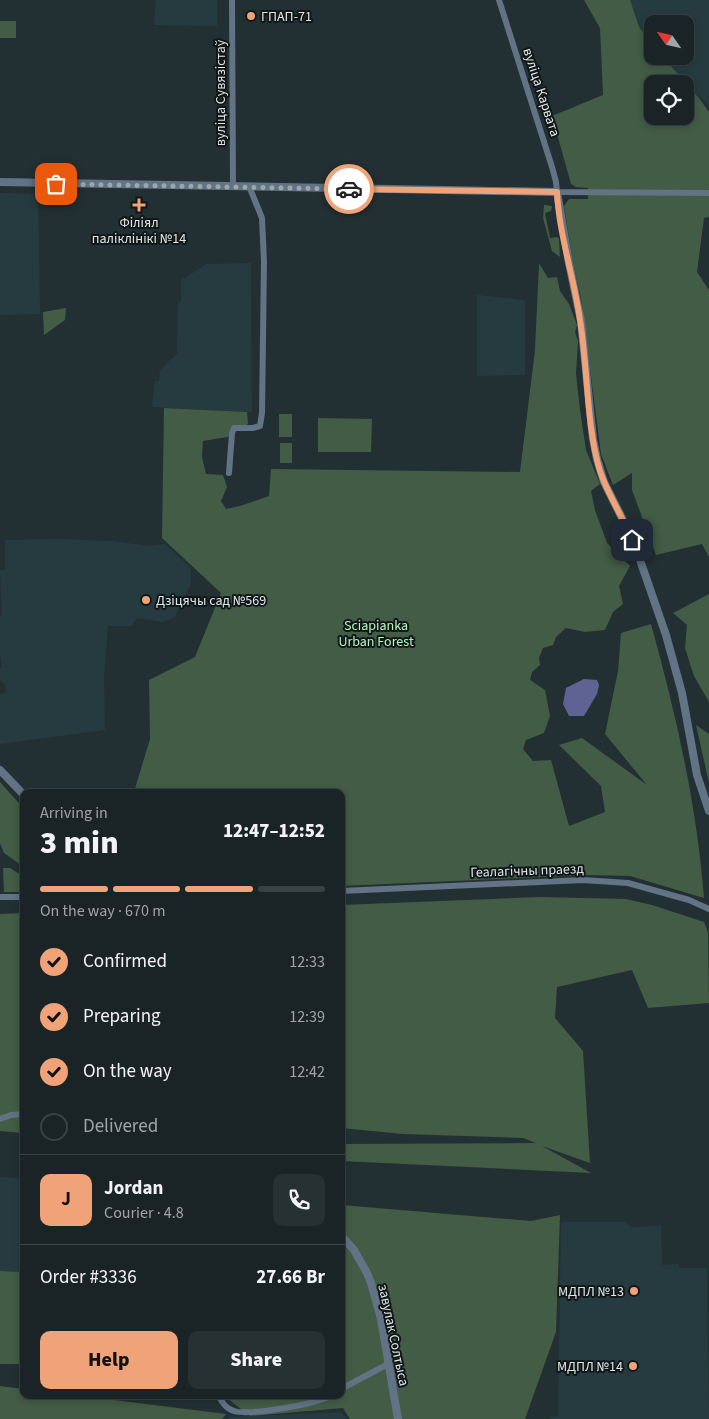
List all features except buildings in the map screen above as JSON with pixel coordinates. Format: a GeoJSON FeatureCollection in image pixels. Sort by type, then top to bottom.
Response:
{"type":"FeatureCollection","features":[{"type":"Feature","properties":{"kind":"street","name":"вуліца Сувязістаў"},"geometry":{"type":"LineString","coordinates":[[232,0],[233,186]]}},
{"type":"Feature","properties":{"kind":"street","name":"вуліца Карвата"},"geometry":{"type":"LineString","coordinates":[[499,0],[552,168],[557,192]]}},
{"type":"Feature","properties":{"kind":"street"},"geometry":{"type":"LineString","coordinates":[[0,182],[709,193]]}},
{"type":"Feature","properties":{"kind":"street"},"geometry":{"type":"LineString","coordinates":[[229,473],[234,428],[260,426],[262,413],[264,262],[262,218],[249,186]]}},
{"type":"Feature","properties":{"kind":"street"},"geometry":{"type":"LineString","coordinates":[[557,192],[565,245],[581,321],[597,459],[604,482],[627,528],[640,560],[666,635],[682,693],[697,775],[709,811]]}},
{"type":"Feature","properties":{"kind":"street"},"geometry":{"type":"LineString","coordinates":[[0,770],[20,791]]}},
{"type":"Feature","properties":{"kind":"street","name":"Геалагічны праезд"},"geometry":{"type":"LineString","coordinates":[[345,891],[584,880],[609,881],[628,883],[689,900],[709,909]]}},
{"type":"Feature","properties":{"kind":"street"},"geometry":{"type":"LineString","coordinates":[[0,897],[20,897]]}},
{"type":"Feature","properties":{"kind":"street"},"geometry":{"type":"LineString","coordinates":[[0,1119],[20,1114]]}},
{"type":"Feature","properties":{"kind":"street","name":"завулак Солтыса"},"geometry":{"type":"LineString","coordinates":[[345,1240],[354,1250],[367,1272],[380,1319],[398,1419]]}},
{"type":"Feature","properties":{"kind":"street"},"geometry":{"type":"LineString","coordinates":[[345,1387],[388,1364]]}},
{"type":"Feature","properties":{"kind":"street"},"geometry":{"type":"LineString","coordinates":[[220,1399],[229,1409],[245,1413],[304,1404],[320,1399]]}},
{"type":"Feature","properties":{"kind":"shaded area"},"geometry":{"type":"Polygon","coordinates":[[[156,0],[217,0],[217,26],[154,25],[156,0]]]}},
{"type":"Feature","properties":{"kind":"shaded area"},"geometry":{"type":"Polygon","coordinates":[[[628,0],[709,0],[709,105],[694,92],[694,75],[674,75],[662,65],[694,65],[694,15],[644,15],[644,40],[628,0]]]}},
{"type":"Feature","properties":{"kind":"shaded area"},"geometry":{"type":"Polygon","coordinates":[[[0,193],[38,194],[40,314],[0,315],[0,193]]]}},
{"type":"Feature","properties":{"kind":"shaded area"},"geometry":{"type":"Polygon","coordinates":[[[251,263],[252,412],[152,407],[155,381],[159,381],[160,370],[177,354],[178,303],[181,301],[181,280],[207,264],[251,263]]]}},
{"type":"Feature","properties":{"kind":"shaded area"},"geometry":{"type":"Polygon","coordinates":[[[477,295],[525,300],[525,375],[477,376],[477,295]]]}},
{"type":"Feature","properties":{"kind":"shaded area"},"geometry":{"type":"Polygon","coordinates":[[[60,539],[112,541],[148,546],[165,544],[191,568],[191,583],[175,617],[162,622],[137,618],[132,626],[108,626],[104,678],[105,730],[0,744],[0,694],[6,693],[5,684],[0,680],[0,668],[2,668],[0,617],[2,616],[0,570],[5,570],[5,540],[60,539]]]}},
{"type":"Feature","properties":{"kind":"shaded area"},"geometry":{"type":"Polygon","coordinates":[[[0,1177],[20,1179],[20,1272],[0,1271],[0,1177]]]}},
{"type":"Feature","properties":{"kind":"shaded area"},"geometry":{"type":"Polygon","coordinates":[[[561,1222],[624,1222],[632,1227],[661,1226],[662,1265],[679,1264],[679,1268],[707,1268],[709,1419],[550,1419],[550,1417],[558,1416],[561,1222]]]}},
{"type":"Feature","properties":{"kind":"shaded area"},"geometry":{"type":"Polygon","coordinates":[[[341,1412],[347,1419],[228,1419],[230,1417],[341,1412]]]}},
{"type":"Feature","properties":{"kind":"green space"},"geometry":{"type":"Polygon","coordinates":[[[584,0],[630,0],[639,27],[644,34],[644,65],[670,65],[679,75],[644,75],[644,125],[694,125],[694,92],[709,112],[709,217],[704,218],[697,272],[709,290],[709,557],[702,544],[656,555],[632,490],[632,473],[613,485],[601,454],[581,298],[573,263],[564,206],[569,199],[588,199],[588,188],[576,187],[571,184],[552,116],[603,95],[600,28],[584,0]]]}},
{"type":"Feature","properties":{"kind":"green space"},"geometry":{"type":"Polygon","coordinates":[[[0,21],[16,21],[16,38],[0,38],[0,21]]]}},
{"type":"Feature","properties":{"kind":"green space"},"geometry":{"type":"Polygon","coordinates":[[[544,205],[552,206],[551,211],[545,213],[550,238],[557,237],[559,239],[560,257],[552,251],[543,218],[544,205]]]}},
{"type":"Feature","properties":{"kind":"green space","name":"Sciapianka Urban Forest"},"geometry":{"type":"Polygon","coordinates":[[[539,263],[548,278],[557,277],[560,291],[569,304],[577,325],[575,332],[578,341],[576,374],[580,410],[586,450],[600,484],[591,491],[595,510],[607,543],[630,566],[619,586],[623,604],[613,612],[605,630],[585,632],[566,628],[556,637],[553,645],[543,648],[539,658],[540,665],[532,672],[530,680],[545,690],[550,716],[544,733],[526,740],[523,749],[533,761],[551,760],[569,826],[605,812],[601,786],[559,745],[582,738],[647,785],[605,734],[618,671],[621,633],[651,624],[669,692],[691,795],[704,898],[630,876],[586,875],[345,886],[345,789],[135,789],[150,739],[149,680],[195,657],[221,593],[162,538],[164,408],[247,412],[248,424],[227,437],[203,441],[202,457],[206,474],[223,475],[227,487],[221,501],[226,509],[269,496],[271,469],[520,472],[535,350],[539,263]]]}},
{"type":"Feature","properties":{"kind":"green space"},"geometry":{"type":"Polygon","coordinates":[[[66,308],[65,320],[44,335],[43,312],[66,308]]]}},
{"type":"Feature","properties":{"kind":"green space"},"geometry":{"type":"Polygon","coordinates":[[[279,414],[292,414],[292,437],[279,437],[279,414]]]}},
{"type":"Feature","properties":{"kind":"green space"},"geometry":{"type":"Polygon","coordinates":[[[318,418],[372,419],[371,452],[318,452],[318,418]]]}},
{"type":"Feature","properties":{"kind":"green space"},"geometry":{"type":"Polygon","coordinates":[[[280,443],[292,443],[292,463],[280,463],[280,443]]]}},
{"type":"Feature","properties":{"kind":"green space"},"geometry":{"type":"Polygon","coordinates":[[[709,594],[709,702],[694,676],[685,648],[687,625],[673,613],[709,594]]]}},
{"type":"Feature","properties":{"kind":"green space"},"geometry":{"type":"Polygon","coordinates":[[[696,725],[709,734],[709,783],[696,725]]]}},
{"type":"Feature","properties":{"kind":"green space"},"geometry":{"type":"Polygon","coordinates":[[[0,782],[20,804],[20,864],[4,853],[0,843],[0,782]]]}},
{"type":"Feature","properties":{"kind":"green space"},"geometry":{"type":"Polygon","coordinates":[[[3,868],[10,868],[20,874],[20,892],[4,892],[3,868]]]}},
{"type":"Feature","properties":{"kind":"green space"},"geometry":{"type":"Polygon","coordinates":[[[539,897],[626,899],[652,905],[704,922],[708,932],[709,1003],[648,1008],[632,970],[557,987],[555,1018],[583,1051],[590,1163],[542,1146],[591,1173],[345,1161],[345,1144],[536,1143],[523,1138],[403,1134],[345,1128],[345,905],[539,897]]]}},
{"type":"Feature","properties":{"kind":"green space"},"geometry":{"type":"Polygon","coordinates":[[[20,913],[20,1133],[0,1131],[0,914],[20,913]]]}},
{"type":"Feature","properties":{"kind":"green space"},"geometry":{"type":"Polygon","coordinates":[[[345,1205],[531,1221],[560,1215],[556,1332],[525,1419],[350,1419],[343,1408],[250,1416],[228,1399],[345,1399],[345,1205]]]}},
{"type":"Feature","properties":{"kind":"green space"},"geometry":{"type":"Polygon","coordinates":[[[0,1271],[20,1272],[20,1364],[0,1364],[0,1271]]]}},
{"type":"Feature","properties":{"kind":"green space"},"geometry":{"type":"Polygon","coordinates":[[[0,1386],[20,1388],[20,1399],[106,1399],[226,1414],[222,1419],[0,1419],[0,1386]]]}},
{"type":"Feature","properties":{"kind":"water"},"geometry":{"type":"Polygon","coordinates":[[[584,679],[597,680],[599,685],[597,694],[584,716],[569,716],[563,704],[566,688],[584,679]]]}},
{"type":"Feature","properties":{"kind":"way so far"},"geometry":{"type":"LineString","coordinates":[[56,184],[349,189]]}},
{"type":"Feature","properties":{"kind":"place","name":"ГПАП-71"},"geometry":{"type":"Point","coordinates":[251,16]}},
{"type":"Feature","properties":{"kind":"place","name":"Філіял паліклінікі №14"},"geometry":{"type":"Point","coordinates":[139,205]}},
{"type":"Feature","properties":{"kind":"place","name":"Дзіцячы сад №569"},"geometry":{"type":"Point","coordinates":[146,600]}},
{"type":"Feature","properties":{"kind":"place","name":"МДПЛ №13"},"geometry":{"type":"Point","coordinates":[634,1291]}},
{"type":"Feature","properties":{"kind":"place","name":"МДПЛ №14"},"geometry":{"type":"Point","coordinates":[633,1366]}},
{"type":"Feature","properties":{"kind":"route"},"geometry":{"type":"LineString","coordinates":[[349,189],[557,192],[565,245],[581,321],[597,459],[604,482],[632,540]]}}]}
